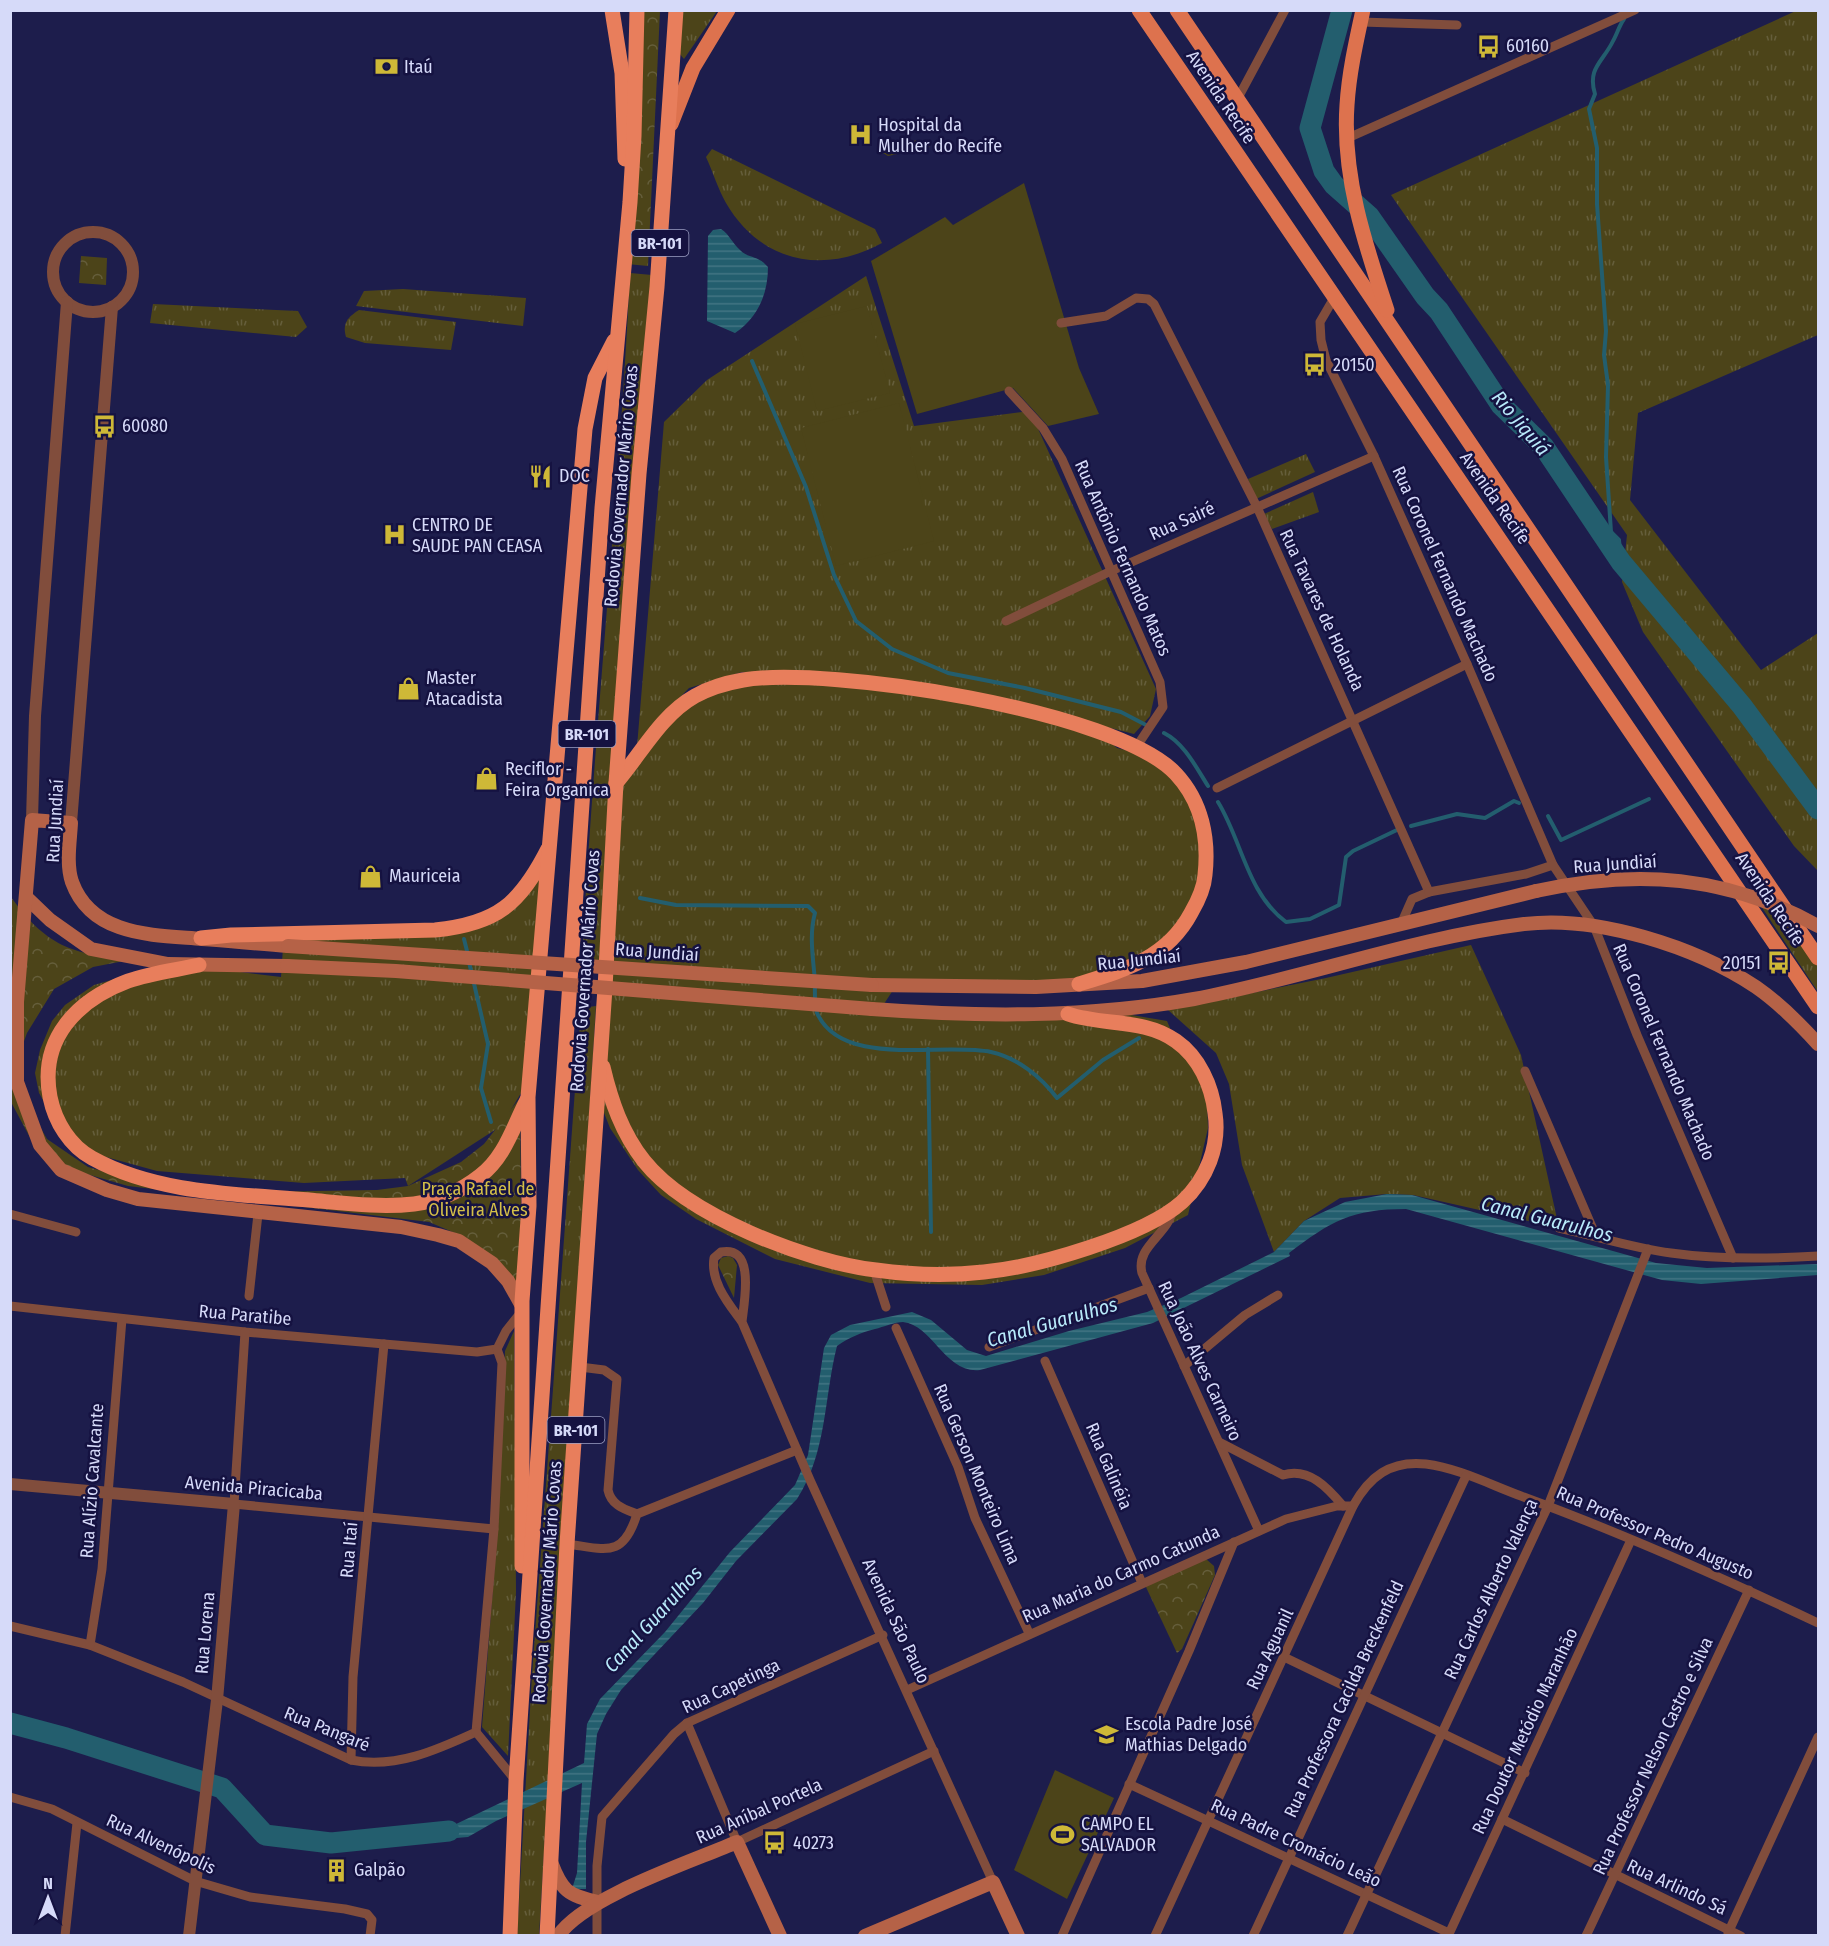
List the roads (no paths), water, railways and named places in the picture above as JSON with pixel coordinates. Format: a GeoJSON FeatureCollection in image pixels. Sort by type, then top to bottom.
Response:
{"type":"FeatureCollection","features":[{"type":"Feature","properties":{"kind":"highway"},"geometry":{"type":"LineString","coordinates":[[612,10],[622,73],[623,140],[630,202]]}},
{"type":"Feature","properties":{"kind":"highway","name":"Rodovia Governador Mário Covas"},"geometry":{"type":"LineString","coordinates":[[510,1935],[516,1781],[602,508],[630,202],[637,10]]}},
{"type":"Feature","properties":{"kind":"highway","name":"Rodovia Governador Mário Covas"},"geometry":{"type":"LineString","coordinates":[[547,1935],[567,1544],[599,1047],[605,988],[616,783],[639,474],[670,127],[676,10]]}},
{"type":"Feature","properties":{"kind":"highway"},"geometry":{"type":"LineString","coordinates":[[525,1643],[520,1532],[522,1308],[528,1206],[528,1097],[533,1021],[552,841],[585,429],[595,378],[619,327]]}},
{"type":"Feature","properties":{"kind":"highway"},"geometry":{"type":"LineString","coordinates":[[616,783],[666,720],[682,706],[695,696],[717,686],[744,680],[801,678],[926,690],[1020,708],[1137,746],[1176,774],[1194,799],[1206,834],[1204,884],[1183,928],[1154,956],[1143,963],[1080,984]]}},
{"type":"Feature","properties":{"kind":"highway"},"geometry":{"type":"LineString","coordinates":[[201,938],[231,935],[412,931],[464,927],[494,916],[510,906],[535,874],[552,841]]}},
{"type":"Feature","properties":{"kind":"highway"},"geometry":{"type":"LineString","coordinates":[[199,965],[131,980],[102,993],[71,1017],[58,1036],[46,1076],[52,1108],[74,1145],[93,1158],[144,1179],[218,1192],[328,1201],[412,1204],[450,1194],[480,1176],[494,1162],[510,1139],[528,1097]]}},
{"type":"Feature","properties":{"kind":"highway"},"geometry":{"type":"LineString","coordinates":[[599,1047],[608,1086],[622,1126],[639,1154],[662,1180],[704,1209],[768,1239],[818,1257],[874,1270],[922,1274],[969,1273],[1021,1267],[1068,1254],[1112,1238],[1173,1208],[1189,1194],[1203,1176],[1215,1143],[1215,1110],[1204,1073],[1178,1042],[1160,1032],[1136,1025],[1068,1014]]}},
{"type":"Feature","properties":{"kind":"main road"},"geometry":{"type":"LineString","coordinates":[[670,127],[693,68],[729,10]]}},
{"type":"Feature","properties":{"kind":"main road"},"geometry":{"type":"LineString","coordinates":[[1131,10],[1159,41]]}},
{"type":"Feature","properties":{"kind":"main road","name":"Avenida Recife"},"geometry":{"type":"LineString","coordinates":[[1139,10],[1334,298],[1693,819],[1818,1007]]}},
{"type":"Feature","properties":{"kind":"main road","name":"Avenida Recife"},"geometry":{"type":"LineString","coordinates":[[1177,10],[1818,958]]}},
{"type":"Feature","properties":{"kind":"main road"},"geometry":{"type":"LineString","coordinates":[[1362,16],[1350,76],[1347,108],[1350,172],[1355,205],[1395,333]]}},
{"type":"Feature","properties":{"kind":"main road"},"geometry":{"type":"LineString","coordinates":[[32,820],[71,823]]}},
{"type":"Feature","properties":{"kind":"main road","name":"Rua Jundiaí"},"geometry":{"type":"LineString","coordinates":[[32,820],[15,988],[17,1082],[40,1145],[61,1170],[107,1190],[138,1199],[258,1214],[401,1227],[459,1241],[492,1263],[508,1281],[522,1308]]}},
{"type":"Feature","properties":{"kind":"main road","name":"Rua Jundiaí"},"geometry":{"type":"LineString","coordinates":[[71,823],[69,867],[73,882],[86,905],[105,920],[130,932],[169,938],[201,938],[288,946],[872,985],[1036,987],[1143,981],[1187,974],[1536,891],[1611,879],[1672,879],[1735,891],[1818,926]]}},
{"type":"Feature","properties":{"kind":"main road"},"geometry":{"type":"LineString","coordinates":[[26,897],[66,933],[91,949],[137,960],[199,965],[396,971],[872,1009],[998,1016],[1068,1014],[1194,999],[1400,948],[1526,923],[1594,926],[1638,936],[1683,950],[1722,969],[1755,987],[1781,1007],[1818,1044]]}},
{"type":"Feature","properties":{"kind":"main road"},"geometry":{"type":"LineString","coordinates":[[737,1842],[780,1935]]}},
{"type":"Feature","properties":{"kind":"main road","name":"Rua Aníbal Portela"},"geometry":{"type":"LineString","coordinates":[[558,1935],[585,1905],[737,1842]]}},
{"type":"Feature","properties":{"kind":"main road"},"geometry":{"type":"LineString","coordinates":[[550,1858],[561,1887],[585,1905]]}},
{"type":"Feature","properties":{"kind":"main road"},"geometry":{"type":"LineString","coordinates":[[865,1935],[993,1882]]}},
{"type":"Feature","properties":{"kind":"main road","name":"Avenida São Paulo"},"geometry":{"type":"LineString","coordinates":[[993,1882],[1018,1935]]}},
{"type":"Feature","properties":{"kind":"street"},"geometry":{"type":"LineString","coordinates":[[1238,98],[1285,10]]}},
{"type":"Feature","properties":{"kind":"street"},"geometry":{"type":"LineString","coordinates":[[1348,138],[1635,10]]}},
{"type":"Feature","properties":{"kind":"street"},"geometry":{"type":"LineString","coordinates":[[1362,16],[1457,25]]}},
{"type":"Feature","properties":{"kind":"street"},"geometry":{"type":"LineString","coordinates":[[95,232],[108,235],[120,242],[132,262],[132,281],[128,290],[112,307],[88,311],[67,302],[55,284],[55,260],[59,250],[69,240],[81,234],[95,232]]}},
{"type":"Feature","properties":{"kind":"street","name":"Rua Tavares de Holanda"},"geometry":{"type":"LineString","coordinates":[[1061,323],[1106,316],[1136,298],[1148,299],[1155,304],[1257,507],[1354,718],[1429,892]]}},
{"type":"Feature","properties":{"kind":"street","name":"Rua Coronel Fernando Machado"},"geometry":{"type":"LineString","coordinates":[[1334,298],[1320,322],[1321,340],[1326,360],[1374,456],[1467,664],[1553,865],[1594,926],[1637,1035],[1733,1258]]}},
{"type":"Feature","properties":{"kind":"street","name":"Rua Jundiaí"},"geometry":{"type":"LineString","coordinates":[[32,820],[34,736],[67,302]]}},
{"type":"Feature","properties":{"kind":"street","name":"Rua Jundiaí"},"geometry":{"type":"LineString","coordinates":[[71,823],[112,307]]}},
{"type":"Feature","properties":{"kind":"street","name":"Rua Antônio Fernando Matos"},"geometry":{"type":"LineString","coordinates":[[1009,391],[1043,428],[1062,459],[1109,572],[1160,682],[1163,707],[1158,718],[1137,746]]}},
{"type":"Feature","properties":{"kind":"street","name":"Rua Sairé"},"geometry":{"type":"LineString","coordinates":[[1006,621],[1109,572],[1374,456]]}},
{"type":"Feature","properties":{"kind":"street"},"geometry":{"type":"LineString","coordinates":[[1217,788],[1354,718],[1467,664]]}},
{"type":"Feature","properties":{"kind":"street"},"geometry":{"type":"LineString","coordinates":[[1401,924],[1412,899],[1429,892],[1526,874],[1553,865]]}},
{"type":"Feature","properties":{"kind":"street"},"geometry":{"type":"LineString","coordinates":[[1525,1071],[1596,1236]]}},
{"type":"Feature","properties":{"kind":"street","name":"Rua João Alves Carneiro"},"geometry":{"type":"LineString","coordinates":[[1173,1208],[1172,1218],[1167,1227],[1147,1249],[1141,1261],[1142,1273],[1259,1531]]}},
{"type":"Feature","properties":{"kind":"street"},"geometry":{"type":"LineString","coordinates":[[10,1214],[76,1232]]}},
{"type":"Feature","properties":{"kind":"street"},"geometry":{"type":"LineString","coordinates":[[249,1296],[258,1214]]}},
{"type":"Feature","properties":{"kind":"street"},"geometry":{"type":"LineString","coordinates":[[1559,1228],[1596,1236],[1647,1253],[1733,1258],[1818,1256]]}},
{"type":"Feature","properties":{"kind":"street","name":"Avenida São Paulo"},"geometry":{"type":"LineString","coordinates":[[742,1322],[744,1267],[739,1256],[733,1252],[721,1252],[714,1258],[713,1274],[728,1303],[742,1322],[810,1480],[883,1635],[993,1882]]}},
{"type":"Feature","properties":{"kind":"street","name":"Rua Carlos Alberto Valença"},"geometry":{"type":"LineString","coordinates":[[1347,1935],[1548,1506],[1647,1253]]}},
{"type":"Feature","properties":{"kind":"street"},"geometry":{"type":"LineString","coordinates":[[874,1270],[886,1307]]}},
{"type":"Feature","properties":{"kind":"street"},"geometry":{"type":"LineString","coordinates":[[989,1347],[1149,1288]]}},
{"type":"Feature","properties":{"kind":"street"},"geometry":{"type":"LineString","coordinates":[[1184,1366],[1245,1315],[1278,1295]]}},
{"type":"Feature","properties":{"kind":"street","name":"Rua Paratibe"},"geometry":{"type":"LineString","coordinates":[[10,1306],[245,1332],[477,1352],[497,1349]]}},
{"type":"Feature","properties":{"kind":"street"},"geometry":{"type":"LineString","coordinates":[[516,1781],[476,1732],[494,1529],[502,1372],[497,1349],[522,1308]]}},
{"type":"Feature","properties":{"kind":"street","name":"Rua Alízio Cavalcante"},"geometry":{"type":"LineString","coordinates":[[90,1645],[102,1569],[106,1494],[122,1319]]}},
{"type":"Feature","properties":{"kind":"street","name":"Rua Gerson Monteiro Lima"},"geometry":{"type":"LineString","coordinates":[[896,1328],[958,1467],[975,1518],[1029,1633]]}},
{"type":"Feature","properties":{"kind":"street","name":"Rua Lorena"},"geometry":{"type":"LineString","coordinates":[[189,1935],[217,1700],[234,1504],[245,1332]]}},
{"type":"Feature","properties":{"kind":"street","name":"Rua Itaí"},"geometry":{"type":"LineString","coordinates":[[351,1760],[353,1677],[384,1344]]}},
{"type":"Feature","properties":{"kind":"street","name":"Rua Galinéia"},"geometry":{"type":"LineString","coordinates":[[1046,1361],[1142,1583]]}},
{"type":"Feature","properties":{"kind":"street"},"geometry":{"type":"LineString","coordinates":[[580,1367],[604,1370],[617,1379],[608,1490],[612,1500],[621,1508],[637,1514],[797,1450]]}},
{"type":"Feature","properties":{"kind":"street"},"geometry":{"type":"LineString","coordinates":[[1219,1442],[1283,1475],[1294,1472],[1322,1481],[1348,1506]]}},
{"type":"Feature","properties":{"kind":"street","name":"Rua Professor Pedro Augusto"},"geometry":{"type":"LineString","coordinates":[[1348,1506],[1365,1484],[1395,1467],[1427,1464],[1548,1506],[1749,1590],[1818,1623]]}},
{"type":"Feature","properties":{"kind":"street","name":"Rua Professora Cacilda Breckenfeld"},"geometry":{"type":"LineString","coordinates":[[1253,1935],[1466,1476]]}},
{"type":"Feature","properties":{"kind":"street","name":"Avenida Piracicaba"},"geometry":{"type":"LineString","coordinates":[[10,1484],[494,1529]]}},
{"type":"Feature","properties":{"kind":"street","name":"Rua Maria do Carmo Catunda"},"geometry":{"type":"LineString","coordinates":[[908,1690],[1029,1633],[1286,1519],[1348,1506]]}},
{"type":"Feature","properties":{"kind":"street","name":"Rua Aguanil"},"geometry":{"type":"LineString","coordinates":[[1155,1935],[1284,1657],[1348,1506]]}},
{"type":"Feature","properties":{"kind":"street"},"geometry":{"type":"LineString","coordinates":[[567,1544],[599,1548],[621,1545],[627,1540],[637,1514]]}},
{"type":"Feature","properties":{"kind":"street","name":"Rua Doutor Metódio Maranhão"},"geometry":{"type":"LineString","coordinates":[[1449,1934],[1631,1540]]}},
{"type":"Feature","properties":{"kind":"street"},"geometry":{"type":"LineString","coordinates":[[1062,1935],[1190,1651],[1234,1542]]}},
{"type":"Feature","properties":{"kind":"street","name":"Rua Professor Nelson Castro e Silva"},"geometry":{"type":"LineString","coordinates":[[1586,1935],[1749,1590]]}},
{"type":"Feature","properties":{"kind":"street","name":"Rua Pangaré"},"geometry":{"type":"LineString","coordinates":[[10,1626],[90,1645],[183,1682],[217,1700],[351,1760],[373,1764],[400,1760],[441,1748],[476,1732]]}},
{"type":"Feature","properties":{"kind":"street","name":"Rua Capetinga"},"geometry":{"type":"LineString","coordinates":[[597,1935],[585,1905],[597,1866],[602,1817],[667,1742],[687,1723],[883,1635]]}},
{"type":"Feature","properties":{"kind":"street"},"geometry":{"type":"LineString","coordinates":[[1284,1657],[1364,1693],[1525,1773]]}},
{"type":"Feature","properties":{"kind":"street"},"geometry":{"type":"LineString","coordinates":[[687,1723],[737,1842]]}},
{"type":"Feature","properties":{"kind":"street"},"geometry":{"type":"LineString","coordinates":[[1728,1933],[1818,1737]]}},
{"type":"Feature","properties":{"kind":"street","name":"Rua Aníbal Portela"},"geometry":{"type":"LineString","coordinates":[[737,1842],[934,1751]]}},
{"type":"Feature","properties":{"kind":"street","name":"Rua Padre Cromácio Leão"},"geometry":{"type":"LineString","coordinates":[[1129,1784],[1289,1857],[1449,1934]]}},
{"type":"Feature","properties":{"kind":"street","name":"Rua Alvenópolis"},"geometry":{"type":"LineString","coordinates":[[10,1797],[52,1809],[195,1881],[250,1897],[367,1914],[372,1920],[370,1935]]}},
{"type":"Feature","properties":{"kind":"street","name":"Rua Arlindo Sá"},"geometry":{"type":"LineString","coordinates":[[1502,1819],[1728,1933],[1741,1935]]}},
{"type":"Feature","properties":{"kind":"street"},"geometry":{"type":"LineString","coordinates":[[65,1935],[77,1823]]}},
{"type":"Feature","properties":{"kind":"water"},"geometry":{"type":"Polygon","coordinates":[[[721,229],[743,253],[761,261],[768,267],[764,296],[756,312],[735,333],[707,321],[708,236],[713,230],[721,229]]]}},
{"type":"Feature","properties":{"kind":"water"},"geometry":{"type":"Polygon","coordinates":[[[1387,1194],[1412,1195],[1656,1263],[1707,1268],[1818,1264],[1818,1275],[1701,1284],[1662,1280],[1406,1209],[1387,1210],[1356,1214],[1330,1225],[1289,1253],[1290,1256],[1153,1323],[980,1370],[957,1365],[923,1331],[903,1322],[860,1334],[837,1346],[819,1444],[807,1481],[797,1499],[736,1561],[703,1603],[621,1690],[606,1714],[597,1734],[586,1842],[586,1889],[572,1889],[577,1873],[582,1783],[496,1821],[468,1837],[421,1841],[423,1830],[454,1825],[584,1763],[587,1724],[600,1699],[665,1632],[730,1552],[795,1485],[808,1455],[824,1348],[831,1335],[850,1325],[912,1312],[931,1320],[967,1350],[986,1356],[1069,1331],[1147,1312],[1181,1298],[1274,1252],[1304,1221],[1345,1202],[1387,1194]]]}},
{"type":"Feature","properties":{"kind":"waterway","name":"Rio Jiquiá"},"geometry":{"type":"LineString","coordinates":[[1342,10],[1310,128],[1324,171],[1334,185],[1369,216],[1425,296],[1439,311],[1501,405],[1544,447],[1621,562],[1742,706],[1818,809]]}},
{"type":"Feature","properties":{"kind":"waterway"},"geometry":{"type":"LineString","coordinates":[[1621,562],[1619,540],[1611,532],[1606,457],[1608,385],[1604,355],[1606,331],[1597,204],[1597,148],[1589,109],[1595,94],[1593,85],[1595,71],[1624,19]]}},
{"type":"Feature","properties":{"kind":"waterway"},"geometry":{"type":"LineString","coordinates":[[752,361],[806,487],[834,575],[856,621],[892,649],[948,673],[1025,688],[1121,712],[1146,725]]}},
{"type":"Feature","properties":{"kind":"waterway"},"geometry":{"type":"LineString","coordinates":[[1164,733],[1184,749],[1208,786]]}},
{"type":"Feature","properties":{"kind":"waterway"},"geometry":{"type":"LineString","coordinates":[[1548,816],[1561,840],[1649,799]]}},
{"type":"Feature","properties":{"kind":"waterway"},"geometry":{"type":"LineString","coordinates":[[1411,826],[1457,814],[1485,818],[1514,801],[1519,803]]}},
{"type":"Feature","properties":{"kind":"waterway"},"geometry":{"type":"LineString","coordinates":[[1218,802],[1262,897],[1286,922],[1310,919],[1339,905],[1346,857],[1353,851],[1399,829]]}},
{"type":"Feature","properties":{"kind":"waterway"},"geometry":{"type":"LineString","coordinates":[[640,898],[676,905],[808,906],[815,913],[812,946],[817,1013],[830,1030],[848,1041],[895,1050],[991,1052],[1028,1069],[1057,1098],[1103,1060],[1139,1038]]}},
{"type":"Feature","properties":{"kind":"waterway"},"geometry":{"type":"LineString","coordinates":[[464,939],[468,955]]}},
{"type":"Feature","properties":{"kind":"waterway"},"geometry":{"type":"LineString","coordinates":[[469,962],[488,1044],[481,1088],[491,1122]]}},
{"type":"Feature","properties":{"kind":"waterway"},"geometry":{"type":"LineString","coordinates":[[928,1049],[931,1232]]}},
{"type":"Feature","properties":{"kind":"waterway"},"geometry":{"type":"LineString","coordinates":[[10,1723],[66,1738],[222,1788],[265,1835],[331,1843],[449,1831]]}},
{"type":"Feature","properties":{"kind":"place","name":"60160"},"geometry":{"type":"Point","coordinates":[1488,46]}},
{"type":"Feature","properties":{"kind":"place","name":"Itaú"},"geometry":{"type":"Point","coordinates":[386,67]}},
{"type":"Feature","properties":{"kind":"place","name":"Hospital da Mulher do Recife"},"geometry":{"type":"Point","coordinates":[860,135]}},
{"type":"Feature","properties":{"kind":"place","name":"20150"},"geometry":{"type":"Point","coordinates":[1315,365]}},
{"type":"Feature","properties":{"kind":"place","name":"60080"},"geometry":{"type":"Point","coordinates":[104,426]}},
{"type":"Feature","properties":{"kind":"place","name":"DOC"},"geometry":{"type":"Point","coordinates":[541,476]}},
{"type":"Feature","properties":{"kind":"place","name":"CENTRO DE SAUDE PAN CEASA"},"geometry":{"type":"Point","coordinates":[394,535]}},
{"type":"Feature","properties":{"kind":"place","name":"Master Atacadista"},"geometry":{"type":"Point","coordinates":[408,688]}},
{"type":"Feature","properties":{"kind":"place","name":"Reciflor - Feira Organica"},"geometry":{"type":"Point","coordinates":[487,779]}},
{"type":"Feature","properties":{"kind":"place","name":"Mauriceia"},"geometry":{"type":"Point","coordinates":[371,876]}},
{"type":"Feature","properties":{"kind":"place","name":"20151"},"geometry":{"type":"Point","coordinates":[1779,963]}},
{"type":"Feature","properties":{"kind":"place","name":"Escola Padre José Mathias Delgado"},"geometry":{"type":"Point","coordinates":[1107,1734]}},
{"type":"Feature","properties":{"kind":"place","name":"CAMPO EL SALVADOR"},"geometry":{"type":"Point","coordinates":[1063,1834]}},
{"type":"Feature","properties":{"kind":"place","name":"40273"},"geometry":{"type":"Point","coordinates":[775,1843]}},
{"type":"Feature","properties":{"kind":"place","name":"Galpão"},"geometry":{"type":"Point","coordinates":[336,1870]}},
{"type":"Feature","properties":{"kind":"park label","name":"Praça Rafael de Oliveira Alves"},"geometry":{"type":"Point","coordinates":[478,1199]}},
{"type":"Feature","properties":{"kind":"water label","name":"Canal Guarulhos"},"geometry":{"type":"Point","coordinates":[1547,1219]}},
{"type":"Feature","properties":{"kind":"water label","name":"Canal Guarulhos"},"geometry":{"type":"Point","coordinates":[1052,1322]}},
{"type":"Feature","properties":{"kind":"water label","name":"Canal Guarulhos"},"geometry":{"type":"Point","coordinates":[653,1619]}}]}
